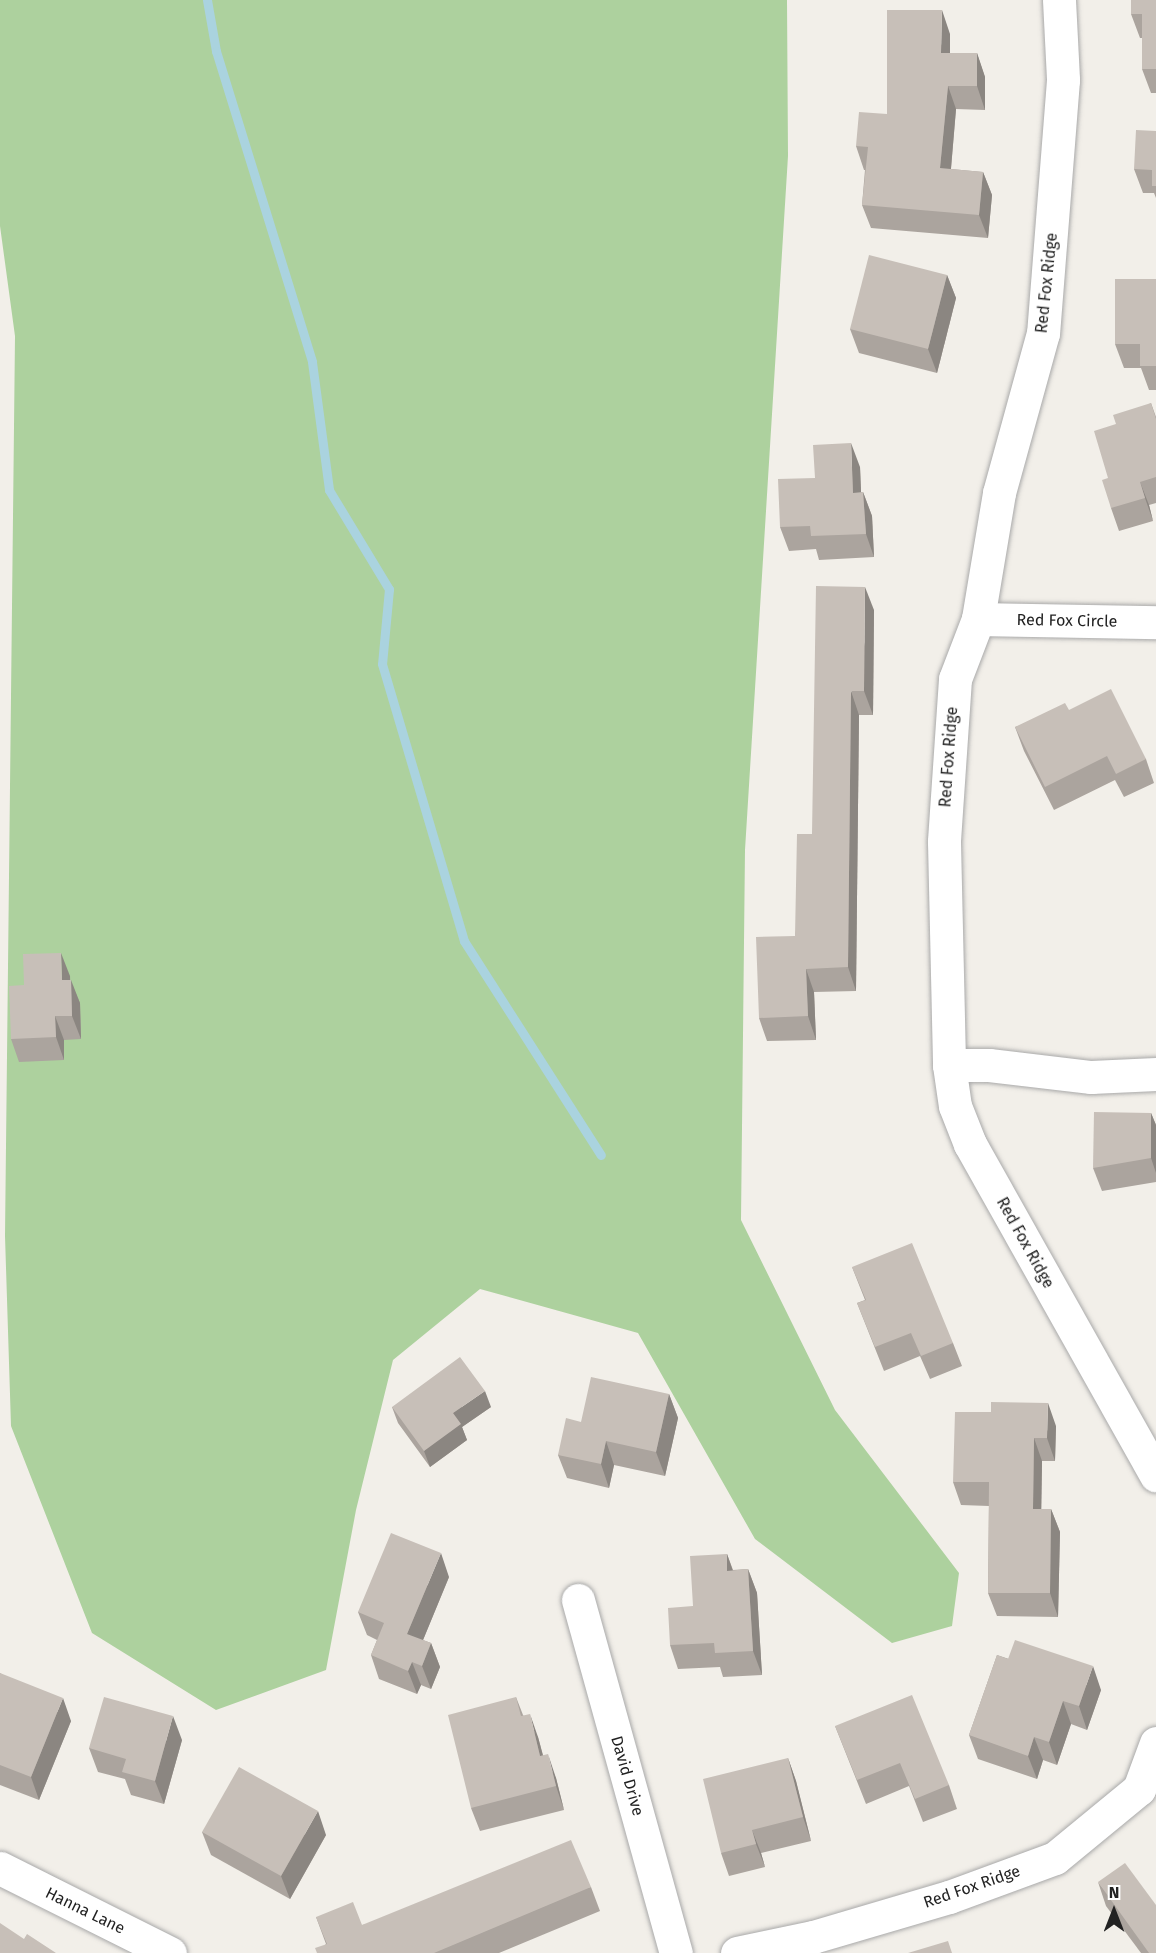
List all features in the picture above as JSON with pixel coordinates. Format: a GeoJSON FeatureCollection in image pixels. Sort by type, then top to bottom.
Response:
{"type":"FeatureCollection","features":[{"type":"Feature","properties":{"kind":"street","name":"Red Fox Ridge"},"geometry":{"type":"LineString","coordinates":[[1059,0],[1063,80],[1043,333],[999,493],[978,619],[955,679],[944,831],[949,1065],[955,1106],[970,1144],[1154,1465]]}},
{"type":"Feature","properties":{"kind":"street","name":"Red Fox Circle"},"geometry":{"type":"LineString","coordinates":[[978,619],[1156,622]]}},
{"type":"Feature","properties":{"kind":"street"},"geometry":{"type":"LineString","coordinates":[[949,1065],[989,1065],[1091,1077],[1156,1074]]}},
{"type":"Feature","properties":{"kind":"street","name":"David Drive"},"geometry":{"type":"LineString","coordinates":[[578,1600],[676,1953]]}},
{"type":"Feature","properties":{"kind":"street","name":"Red Fox Ridge"},"geometry":{"type":"LineString","coordinates":[[737,1953],[813,1937],[949,1897],[1055,1858],[1139,1789],[1156,1743]]}},
{"type":"Feature","properties":{"kind":"street","name":"Hanna Lane"},"geometry":{"type":"LineString","coordinates":[[0,1868],[170,1953]]}},
{"type":"Feature","properties":{"kind":"green space"},"geometry":{"type":"Polygon","coordinates":[[[0,0],[787,0],[788,156],[745,850],[741,1220],[835,1410],[959,1573],[952,1626],[892,1643],[755,1539],[638,1333],[480,1289],[393,1360],[356,1510],[326,1670],[216,1710],[92,1633],[11,1426],[5,1236],[15,336],[0,226],[0,0]]]}},
{"type":"Feature","properties":{"kind":"building"},"geometry":{"type":"Polygon","coordinates":[[[1131,0],[1156,0],[1156,69],[1142,69],[1142,14],[1131,14],[1131,0]]]}},
{"type":"Feature","properties":{"kind":"building"},"geometry":{"type":"Polygon","coordinates":[[[887,10],[942,10],[941,53],[977,53],[977,86],[948,86],[940,168],[983,172],[979,215],[862,205],[868,147],[856,146],[859,112],[887,114],[887,10]]]}},
{"type":"Feature","properties":{"kind":"building"},"geometry":{"type":"Polygon","coordinates":[[[1136,130],[1156,131],[1156,186],[1152,186],[1152,170],[1134,169],[1136,130]]]}},
{"type":"Feature","properties":{"kind":"building"},"geometry":{"type":"Polygon","coordinates":[[[869,255],[947,275],[928,349],[850,329],[869,255]]]}},
{"type":"Feature","properties":{"kind":"building"},"geometry":{"type":"Polygon","coordinates":[[[1115,279],[1156,279],[1156,366],[1140,366],[1140,344],[1115,344],[1115,279]]]}},
{"type":"Feature","properties":{"kind":"building"},"geometry":{"type":"Polygon","coordinates":[[[1151,403],[1156,419],[1156,477],[1140,482],[1145,498],[1111,508],[1102,480],[1108,478],[1094,431],[1116,424],[1113,415],[1151,403]]]}},
{"type":"Feature","properties":{"kind":"building"},"geometry":{"type":"Polygon","coordinates":[[[851,443],[853,493],[863,492],[866,534],[811,536],[810,526],[780,527],[778,479],[815,478],[813,445],[851,443]]]}},
{"type":"Feature","properties":{"kind":"building"},"geometry":{"type":"Polygon","coordinates":[[[816,586],[865,587],[864,691],[851,691],[848,967],[806,969],[808,1016],[759,1018],[756,937],[795,936],[797,834],[812,834],[816,586]]]}},
{"type":"Feature","properties":{"kind":"building"},"geometry":{"type":"Polygon","coordinates":[[[1111,689],[1146,759],[1116,774],[1107,756],[1045,787],[1015,727],[1065,703],[1069,710],[1111,689]]]}},
{"type":"Feature","properties":{"kind":"building"},"geometry":{"type":"Polygon","coordinates":[[[61,953],[62,980],[71,980],[72,1016],[55,1016],[56,1037],[11,1039],[9,986],[24,985],[23,954],[61,953]]]}},
{"type":"Feature","properties":{"kind":"building"},"geometry":{"type":"Polygon","coordinates":[[[1094,1112],[1151,1113],[1151,1158],[1093,1168],[1094,1112]]]}},
{"type":"Feature","properties":{"kind":"building"},"geometry":{"type":"Polygon","coordinates":[[[912,1243],[953,1343],[921,1356],[911,1333],[875,1347],[857,1303],[866,1300],[852,1267],[912,1243]]]}},
{"type":"Feature","properties":{"kind":"building"},"geometry":{"type":"Polygon","coordinates":[[[460,1357],[485,1391],[453,1413],[461,1424],[424,1451],[392,1407],[460,1357]]]}},
{"type":"Feature","properties":{"kind":"building"},"geometry":{"type":"Polygon","coordinates":[[[591,1377],[669,1394],[656,1452],[606,1441],[601,1464],[558,1455],[566,1418],[581,1422],[591,1377]]]}},
{"type":"Feature","properties":{"kind":"building"},"geometry":{"type":"Polygon","coordinates":[[[991,1402],[1048,1403],[1047,1438],[1034,1438],[1033,1509],[1051,1509],[1050,1593],[988,1593],[989,1482],[953,1482],[955,1412],[991,1412],[991,1402]]]}},
{"type":"Feature","properties":{"kind":"building"},"geometry":{"type":"Polygon","coordinates":[[[391,1533],[441,1553],[407,1634],[431,1643],[422,1666],[412,1662],[408,1671],[371,1655],[384,1623],[358,1612],[391,1533]]]}},
{"type":"Feature","properties":{"kind":"building"},"geometry":{"type":"Polygon","coordinates":[[[727,1554],[727,1571],[748,1569],[753,1651],[715,1653],[714,1643],[670,1645],[668,1608],[693,1606],[690,1556],[727,1554]]]}},
{"type":"Feature","properties":{"kind":"building"},"geometry":{"type":"Polygon","coordinates":[[[1015,1640],[1093,1666],[1079,1706],[1063,1701],[1049,1742],[1034,1737],[1028,1756],[969,1735],[997,1655],[1008,1659],[1015,1640]]]}},
{"type":"Feature","properties":{"kind":"building"},"geometry":{"type":"Polygon","coordinates":[[[0,1673],[63,1698],[31,1777],[0,1765],[0,1673]]]}},
{"type":"Feature","properties":{"kind":"building"},"geometry":{"type":"Polygon","coordinates":[[[912,1695],[949,1785],[915,1799],[900,1763],[857,1780],[835,1726],[912,1695]]]}},
{"type":"Feature","properties":{"kind":"building"},"geometry":{"type":"Polygon","coordinates":[[[104,1697],[173,1716],[155,1781],[122,1772],[126,1759],[89,1748],[104,1697]]]}},
{"type":"Feature","properties":{"kind":"building"},"geometry":{"type":"Polygon","coordinates":[[[516,1697],[521,1716],[530,1714],[540,1756],[548,1754],[556,1786],[471,1808],[448,1715],[516,1697]]]}},
{"type":"Feature","properties":{"kind":"building"},"geometry":{"type":"Polygon","coordinates":[[[788,1758],[803,1817],[752,1830],[756,1844],[721,1853],[703,1779],[788,1758]]]}},
{"type":"Feature","properties":{"kind":"building"},"geometry":{"type":"Polygon","coordinates":[[[239,1767],[318,1811],[281,1876],[202,1832],[239,1767]]]}},
{"type":"Feature","properties":{"kind":"building"},"geometry":{"type":"Polygon","coordinates":[[[571,1840],[591,1887],[434,1953],[317,1953],[315,1948],[327,1944],[316,1917],[353,1902],[362,1925],[571,1840]]]}},
{"type":"Feature","properties":{"kind":"building"},"geometry":{"type":"Polygon","coordinates":[[[1125,1863],[1156,1905],[1156,1953],[1149,1953],[1098,1882],[1125,1863]]]}},
{"type":"Feature","properties":{"kind":"building"},"geometry":{"type":"Polygon","coordinates":[[[0,1923],[24,1939],[27,1934],[56,1953],[0,1953],[0,1923]]]}},
{"type":"Feature","properties":{"kind":"building"},"geometry":{"type":"Polygon","coordinates":[[[948,1941],[952,1953],[908,1953],[948,1941]]]}},
{"type":"Feature","properties":{"kind":"waterway"},"geometry":{"type":"LineString","coordinates":[[207,0],[216,51],[312,362],[329,490],[389,589],[382,664],[464,941],[601,1155]]}}]}
